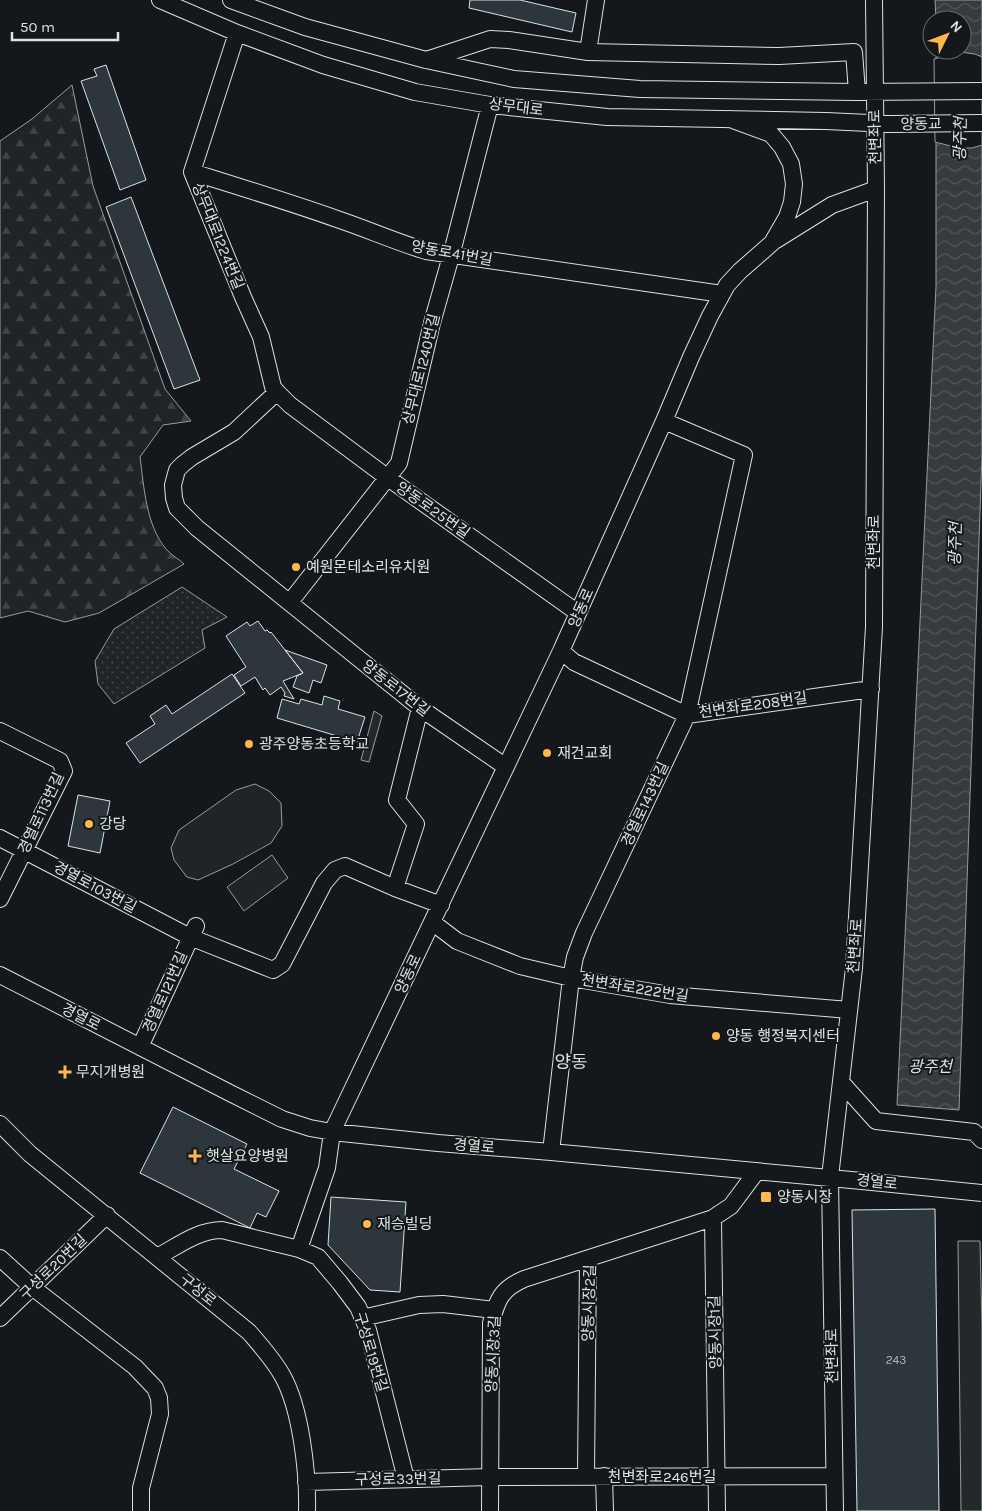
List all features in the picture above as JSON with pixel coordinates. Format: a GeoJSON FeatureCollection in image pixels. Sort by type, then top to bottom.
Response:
{"type":"FeatureCollection","features":[{"type":"Feature","properties":{"kind":"street","name":"상무대로"},"geometry":{"type":"LineString","coordinates":[[160,0],[237,33],[323,65],[416,92],[490,105],[607,117],[882,123]]}},
{"type":"Feature","properties":{"kind":"street","name":"상무대로"},"geometry":{"type":"LineString","coordinates":[[231,0],[305,28],[426,60],[514,79],[640,89],[857,92],[982,91]]}},
{"type":"Feature","properties":{"kind":"street"},"geometry":{"type":"LineString","coordinates":[[588,52],[596,0]]}},
{"type":"Feature","properties":{"kind":"street","name":"천변좌로"},"geometry":{"type":"LineString","coordinates":[[835,1511],[830,1178],[854,968],[874,627],[876,189],[882,123],[874,92],[874,0]]}},
{"type":"Feature","properties":{"kind":"street","name":"상무대로1224번길"},"geometry":{"type":"LineString","coordinates":[[237,33],[192,172],[261,337],[273,387],[290,405]]}},
{"type":"Feature","properties":{"kind":"street"},"geometry":{"type":"LineString","coordinates":[[426,60],[490,39],[509,40],[588,52],[770,56],[854,52],[857,92]]}},
{"type":"Feature","properties":{"kind":"street","name":"상무대로1240번길"},"geometry":{"type":"LineString","coordinates":[[290,602],[399,464],[432,323],[490,105]]}},
{"type":"Feature","properties":{"kind":"street","name":"양동로"},"geometry":{"type":"LineString","coordinates":[[332,1132],[561,651],[691,357],[722,294],[734,277],[772,243],[787,217],[792,202],[794,184],[791,164],[782,147],[771,134],[730,119]]}},
{"type":"Feature","properties":{"kind":"street","name":"양동교"},"geometry":{"type":"LineString","coordinates":[[882,123],[982,123]]}},
{"type":"Feature","properties":{"kind":"street","name":"양동로41번길"},"geometry":{"type":"LineString","coordinates":[[192,172],[356,225],[426,252],[722,294]]}},
{"type":"Feature","properties":{"kind":"street"},"geometry":{"type":"LineString","coordinates":[[772,243],[832,205],[876,189]]}},
{"type":"Feature","properties":{"kind":"street","name":"양동로17번길"},"geometry":{"type":"LineString","coordinates":[[277,392],[234,432],[183,464],[175,476],[173,485],[177,508],[197,528],[420,708],[506,767]]}},
{"type":"Feature","properties":{"kind":"street","name":"양동로25번길"},"geometry":{"type":"LineString","coordinates":[[290,405],[388,478],[578,613]]}},
{"type":"Feature","properties":{"kind":"street","name":"경열로143번길"},"geometry":{"type":"LineString","coordinates":[[551,1152],[575,957],[584,933],[687,715],[744,455],[664,421]]}},
{"type":"Feature","properties":{"kind":"street","name":"천변좌로208번길"},"geometry":{"type":"LineString","coordinates":[[561,651],[574,662],[687,715],[871,689]]}},
{"type":"Feature","properties":{"kind":"street"},"geometry":{"type":"LineString","coordinates":[[420,708],[398,800],[416,824],[395,888],[441,905]]}},
{"type":"Feature","properties":{"kind":"street","name":"경열로113번길"},"geometry":{"type":"LineString","coordinates":[[0,730],[60,761],[64,770],[0,898]]}},
{"type":"Feature","properties":{"kind":"street","name":"경열로103번길"},"geometry":{"type":"LineString","coordinates":[[0,838],[193,931]]}},
{"type":"Feature","properties":{"kind":"street","name":"경열로121번길"},"geometry":{"type":"LineString","coordinates":[[140,1047],[193,931],[273,970],[282,964],[324,883],[335,870],[345,866],[395,888]]}},
{"type":"Feature","properties":{"kind":"street","name":"천변좌로222번길"},"geometry":{"type":"LineString","coordinates":[[432,922],[457,940],[520,966],[571,978],[670,995],[849,1010]]}},
{"type":"Feature","properties":{"kind":"street","name":"경열로"},"geometry":{"type":"LineString","coordinates":[[0,975],[282,1119],[310,1128],[438,1143],[982,1193]]}},
{"type":"Feature","properties":{"kind":"street"},"geometry":{"type":"LineString","coordinates":[[841,1082],[876,1121],[979,1133]]}},
{"type":"Feature","properties":{"kind":"street","name":"구성로"},"geometry":{"type":"LineString","coordinates":[[0,1124],[30,1154],[249,1332],[268,1354],[283,1376],[295,1408],[304,1457],[307,1511]]}},
{"type":"Feature","properties":{"kind":"street"},"geometry":{"type":"LineString","coordinates":[[298,1249],[327,1168],[332,1132]]}},
{"type":"Feature","properties":{"kind":"street"},"geometry":{"type":"LineString","coordinates":[[713,1218],[731,1206],[757,1171]]}},
{"type":"Feature","properties":{"kind":"street","name":"구성로20번길"},"geometry":{"type":"LineString","coordinates":[[0,1318],[107,1215]]}},
{"type":"Feature","properties":{"kind":"street","name":"양동시장2길"},"geometry":{"type":"LineString","coordinates":[[586,1476],[588,1259],[713,1218]]}},
{"type":"Feature","properties":{"kind":"street","name":"양동시장1길"},"geometry":{"type":"LineString","coordinates":[[713,1218],[717,1511]]}},
{"type":"Feature","properties":{"kind":"street","name":"구성로19번길"},"geometry":{"type":"LineString","coordinates":[[157,1257],[201,1233],[212,1230],[222,1230],[298,1249],[318,1257],[340,1282],[358,1307],[370,1339],[406,1479]]}},
{"type":"Feature","properties":{"kind":"street"},"geometry":{"type":"LineString","coordinates":[[0,1258],[32,1287],[135,1367],[152,1384],[157,1392],[160,1414],[141,1488],[140,1511]]}},
{"type":"Feature","properties":{"kind":"street","name":"양동시장3길"},"geometry":{"type":"LineString","coordinates":[[490,1511],[491,1323],[494,1310],[501,1296],[510,1285],[588,1259]]}},
{"type":"Feature","properties":{"kind":"street"},"geometry":{"type":"LineString","coordinates":[[362,1318],[419,1305],[443,1304],[494,1310]]}},
{"type":"Feature","properties":{"kind":"street"},"geometry":{"type":"LineString","coordinates":[[604,1476],[605,1511]]}},
{"type":"Feature","properties":{"kind":"street","name":"천변좌로246번길"},"geometry":{"type":"LineString","coordinates":[[490,1477],[834,1476]]}},
{"type":"Feature","properties":{"kind":"street","name":"구성로33번길"},"geometry":{"type":"LineString","coordinates":[[306,1482],[490,1477]]}},
{"type":"Feature","properties":{"kind":"green space"},"geometry":{"type":"Polygon","coordinates":[[[72,85],[93,186],[165,389],[191,421],[163,425],[140,457],[147,505],[154,529],[166,549],[184,564],[99,613],[65,622],[28,611],[0,618],[0,141],[32,119],[72,85]]]}},
{"type":"Feature","properties":{"kind":"green space"},"geometry":{"type":"Polygon","coordinates":[[[182,587],[227,617],[202,630],[205,648],[114,704],[98,684],[95,661],[114,629],[182,587]]]}},
{"type":"Feature","properties":{"kind":"green space"},"geometry":{"type":"Polygon","coordinates":[[[255,784],[269,791],[281,803],[282,826],[271,843],[233,864],[198,880],[187,877],[174,860],[171,848],[179,830],[236,790],[255,784]]]}},
{"type":"Feature","properties":{"kind":"green space"},"geometry":{"type":"Polygon","coordinates":[[[272,855],[288,878],[244,911],[227,887],[272,855]]]}},
{"type":"Feature","properties":{"kind":"shaded area"},"geometry":{"type":"Polygon","coordinates":[[[374,711],[382,716],[369,762],[361,760],[374,711]]]}},
{"type":"Feature","properties":{"kind":"shaded area"},"geometry":{"type":"Polygon","coordinates":[[[958,1241],[980,1241],[982,1511],[961,1511],[958,1241]]]}},
{"type":"Feature","properties":{"kind":"water","name":"광주천"},"geometry":{"type":"Polygon","coordinates":[[[935,0],[982,0],[982,455],[959,1110],[897,1105],[936,286],[936,60],[972,60],[972,10],[936,10],[935,0]]]}},
{"type":"Feature","properties":{"kind":"pier"},"geometry":{"type":"Polygon","coordinates":[[[972,54],[982,57],[982,145],[972,148],[959,148],[935,142],[934,60],[972,60],[972,54]]]}},
{"type":"Feature","properties":{"kind":"building"},"geometry":{"type":"Polygon","coordinates":[[[470,0],[520,0],[576,13],[572,32],[469,8],[470,0]]]}},
{"type":"Feature","properties":{"kind":"building"},"geometry":{"type":"Polygon","coordinates":[[[106,65],[146,180],[120,190],[81,81],[97,76],[94,69],[106,65]]]}},
{"type":"Feature","properties":{"kind":"building"},"geometry":{"type":"Polygon","coordinates":[[[131,197],[200,380],[174,389],[106,207],[131,197]]]}},
{"type":"Feature","properties":{"kind":"building"},"geometry":{"type":"Polygon","coordinates":[[[258,621],[265,631],[271,632],[303,673],[283,681],[294,699],[284,696],[285,693],[281,687],[270,695],[265,688],[263,690],[255,677],[241,686],[234,675],[246,667],[226,636],[247,622],[250,626],[258,621]]]}},
{"type":"Feature","properties":{"kind":"building"},"geometry":{"type":"Polygon","coordinates":[[[285,650],[327,665],[321,683],[313,680],[309,693],[293,687],[297,676],[303,673],[285,650]]]}},
{"type":"Feature","properties":{"kind":"building"},"geometry":{"type":"Polygon","coordinates":[[[232,674],[245,693],[140,763],[126,743],[155,724],[150,716],[166,705],[172,714],[232,674]]]}},
{"type":"Feature","properties":{"kind":"building"},"geometry":{"type":"Polygon","coordinates":[[[324,696],[340,701],[338,709],[365,717],[357,742],[277,718],[282,699],[299,704],[301,699],[322,705],[324,696]]]}},
{"type":"Feature","properties":{"kind":"building","name":"강당"},"geometry":{"type":"Polygon","coordinates":[[[78,795],[110,801],[100,853],[68,846],[78,795]]]}},
{"type":"Feature","properties":{"kind":"building","name":"햇살요양병원"},"geometry":{"type":"Polygon","coordinates":[[[173,1107],[247,1144],[234,1169],[279,1191],[266,1217],[257,1213],[250,1228],[140,1173],[173,1107]]]}},
{"type":"Feature","properties":{"kind":"building","name":"재승빌딩"},"geometry":{"type":"Polygon","coordinates":[[[331,1197],[406,1202],[400,1292],[370,1290],[328,1245],[331,1197]]]}},
{"type":"Feature","properties":{"kind":"building"},"geometry":{"type":"Polygon","coordinates":[[[935,1209],[939,1511],[857,1511],[852,1210],[935,1209]]]}},
{"type":"Feature","properties":{"kind":"place","name":"예원몬테소리유치원"},"geometry":{"type":"Point","coordinates":[296,567]}},
{"type":"Feature","properties":{"kind":"place","name":"광주양동초등학교"},"geometry":{"type":"Point","coordinates":[249,744]}},
{"type":"Feature","properties":{"kind":"place","name":"재건교회"},"geometry":{"type":"Point","coordinates":[547,753]}},
{"type":"Feature","properties":{"kind":"place","name":"강당"},"geometry":{"type":"Point","coordinates":[89,824]}},
{"type":"Feature","properties":{"kind":"place","name":"양동 행정복지센터"},"geometry":{"type":"Point","coordinates":[716,1036]}},
{"type":"Feature","properties":{"kind":"place","name":"무지개병원"},"geometry":{"type":"Point","coordinates":[65,1072]}},
{"type":"Feature","properties":{"kind":"place","name":"햇살요양병원"},"geometry":{"type":"Point","coordinates":[195,1156]}},
{"type":"Feature","properties":{"kind":"place","name":"양동시장"},"geometry":{"type":"Point","coordinates":[766,1197]}},
{"type":"Feature","properties":{"kind":"place","name":"재승빌딩"},"geometry":{"type":"Point","coordinates":[367,1224]}},
{"type":"Feature","properties":{"kind":"district","name":"양동"},"geometry":{"type":"Point","coordinates":[571,1062]}}]}
